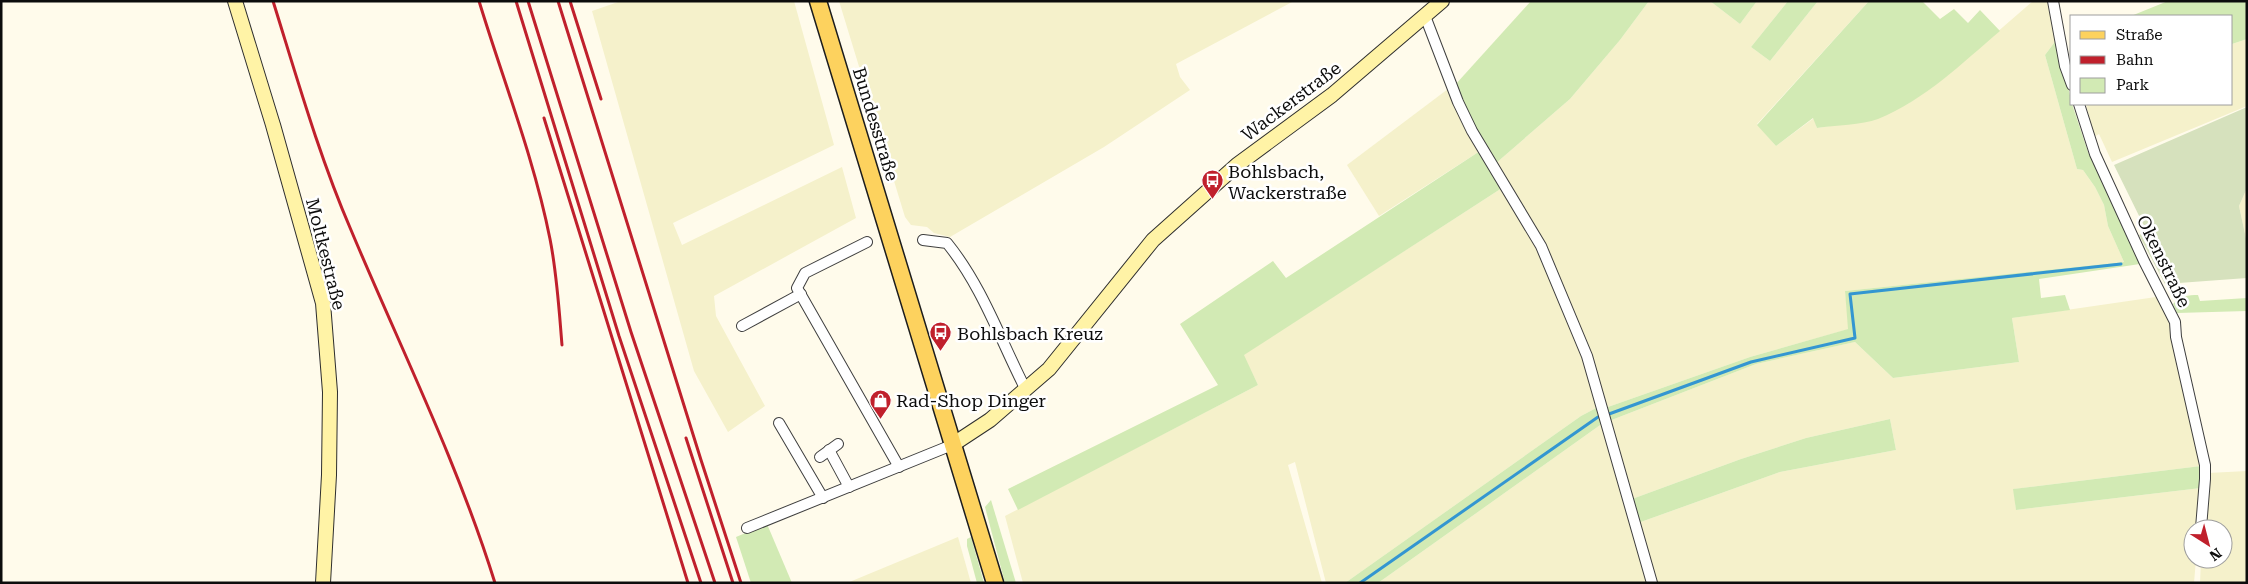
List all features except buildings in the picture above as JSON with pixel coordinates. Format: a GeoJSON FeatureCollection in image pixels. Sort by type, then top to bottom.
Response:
{"type":"FeatureCollection","features":[{"type":"Feature","properties":{"kind":"main road","name":"Bundesstraße"},"geometry":{"type":"LineString","coordinates":[[818,1],[995,583]]}},
{"type":"Feature","properties":{"kind":"street","name":"Moltkestraße"},"geometry":{"type":"LineString","coordinates":[[235,1],[274,125],[322,302],[330,392],[329,475],[323,583]]}},
{"type":"Feature","properties":{"kind":"street","name":"Wackerstraße"},"geometry":{"type":"LineString","coordinates":[[747,528],[952,445],[990,420],[1049,368],[1153,240],[1237,165],[1332,95],[1442,1]]}},
{"type":"Feature","properties":{"kind":"street"},"geometry":{"type":"LineString","coordinates":[[2053,1],[2065,66],[2070,80]]}},
{"type":"Feature","properties":{"kind":"street"},"geometry":{"type":"LineString","coordinates":[[1426,16],[1458,102],[1472,130],[1541,246],[1587,356],[1652,583]]}},
{"type":"Feature","properties":{"kind":"street","name":"Okenstraße"},"geometry":{"type":"LineString","coordinates":[[2079,105],[2095,154],[2148,269],[2175,322],[2176,336],[2205,465],[2206,480],[2202,519]]}},
{"type":"Feature","properties":{"kind":"street"},"geometry":{"type":"LineString","coordinates":[[923,240],[947,243],[965,265],[978,288],[1025,388]]}},
{"type":"Feature","properties":{"kind":"street"},"geometry":{"type":"LineString","coordinates":[[868,242],[805,273],[797,288],[900,466]]}},
{"type":"Feature","properties":{"kind":"street"},"geometry":{"type":"LineString","coordinates":[[742,326],[801,294]]}},
{"type":"Feature","properties":{"kind":"street"},"geometry":{"type":"LineString","coordinates":[[779,423],[823,498]]}},
{"type":"Feature","properties":{"kind":"street"},"geometry":{"type":"LineString","coordinates":[[820,457],[838,444]]}},
{"type":"Feature","properties":{"kind":"street"},"geometry":{"type":"LineString","coordinates":[[829,450],[849,487]]}},
{"type":"Feature","properties":{"kind":"shaded area"},"geometry":{"type":"Polygon","coordinates":[[[621,1],[794,1],[834,145],[673,223],[682,245],[842,167],[856,218],[714,296],[716,316],[765,406],[728,432],[694,371],[592,11],[621,1]]]}},
{"type":"Feature","properties":{"kind":"shaded area"},"geometry":{"type":"Polygon","coordinates":[[[839,1],[1294,1],[1176,64],[1180,77],[1190,90],[1104,147],[950,237],[934,233],[927,227],[911,225],[905,217],[839,1]]]}},
{"type":"Feature","properties":{"kind":"shaded area"},"geometry":{"type":"Polygon","coordinates":[[[1649,1],[1710,1],[1740,24],[1757,1],[1788,1],[1751,47],[1770,61],[1818,1],[1869,1],[1757,124],[1776,146],[1814,118],[1817,128],[1876,119],[1909,103],[1943,79],[2033,1],[2047,1],[2057,39],[2045,55],[2077,169],[2083,170],[2095,187],[2104,205],[2108,226],[2124,262],[1845,291],[1849,329],[1750,357],[1605,408],[1579,325],[1495,164],[1570,99],[1620,40],[1649,1]]]}},
{"type":"Feature","properties":{"kind":"shaded area"},"geometry":{"type":"Polygon","coordinates":[[[2247,39],[2247,106],[2112,162],[2099,134],[2094,137],[2086,105],[2233,105],[2233,44],[2247,39]]]}},
{"type":"Feature","properties":{"kind":"shaded area"},"geometry":{"type":"Polygon","coordinates":[[[1448,89],[1480,151],[1379,216],[1347,165],[1448,89]]]}},
{"type":"Feature","properties":{"kind":"shaded area"},"geometry":{"type":"Polygon","coordinates":[[[1502,188],[1529,233],[1553,281],[1586,367],[1598,407],[1581,416],[1345,583],[1326,583],[1295,462],[1288,465],[1322,583],[1023,583],[1005,516],[1258,385],[1243,355],[1502,188]]]}},
{"type":"Feature","properties":{"kind":"shaded area"},"geometry":{"type":"Polygon","coordinates":[[[2247,188],[2247,243],[2239,206],[2247,188]]]}},
{"type":"Feature","properties":{"kind":"shaded area"},"geometry":{"type":"Polygon","coordinates":[[[2156,297],[2169,318],[2201,466],[2014,489],[2016,510],[2201,488],[2199,519],[2183,519],[2183,569],[2195,569],[2194,583],[1654,583],[1638,523],[1780,472],[1896,450],[1890,419],[1806,438],[1741,459],[1632,499],[1609,421],[1756,364],[1855,342],[1893,378],[2019,362],[2012,318],[2156,297]]]}},
{"type":"Feature","properties":{"kind":"shaded area"},"geometry":{"type":"Polygon","coordinates":[[[1603,423],[1648,583],[1378,583],[1603,423]]]}},
{"type":"Feature","properties":{"kind":"shaded area"},"geometry":{"type":"Polygon","coordinates":[[[2247,471],[2247,583],[2200,583],[2201,569],[2233,569],[2233,519],[2205,519],[2208,473],[2247,471]]]}},
{"type":"Feature","properties":{"kind":"shaded area"},"geometry":{"type":"Polygon","coordinates":[[[958,537],[971,583],[847,583],[958,537]]]}},
{"type":"Feature","properties":{"kind":"green space"},"geometry":{"type":"Polygon","coordinates":[[[1531,1],[1649,1],[1620,40],[1570,99],[1495,164],[1477,133],[1455,85],[1531,1]]]}},
{"type":"Feature","properties":{"kind":"green space"},"geometry":{"type":"Polygon","coordinates":[[[1710,1],[1757,1],[1740,24],[1710,1]]]}},
{"type":"Feature","properties":{"kind":"green space"},"geometry":{"type":"Polygon","coordinates":[[[1788,1],[1818,1],[1770,61],[1751,47],[1788,1]]]}},
{"type":"Feature","properties":{"kind":"green space"},"geometry":{"type":"Polygon","coordinates":[[[1869,1],[1922,1],[1940,19],[1954,9],[1968,23],[1980,10],[2000,31],[1942,80],[1912,102],[1895,111],[1872,121],[1817,128],[1813,118],[1776,146],[1757,125],[1869,1]]]}},
{"type":"Feature","properties":{"kind":"green space"},"geometry":{"type":"Polygon","coordinates":[[[2168,1],[2247,1],[2247,39],[2233,44],[2233,15],[2133,15],[2168,1]]]}},
{"type":"Feature","properties":{"kind":"green space"},"geometry":{"type":"Polygon","coordinates":[[[2057,39],[2070,95],[2070,105],[2072,105],[2088,152],[2140,264],[2039,279],[2041,298],[2065,295],[2070,310],[2012,318],[2019,362],[1893,378],[1855,342],[1756,364],[1609,421],[1605,408],[1750,357],[1848,329],[1845,291],[2124,262],[2108,226],[2104,205],[2095,187],[2083,170],[2077,169],[2045,55],[2057,39]]]}},
{"type":"Feature","properties":{"kind":"green space"},"geometry":{"type":"Polygon","coordinates":[[[2247,107],[2247,188],[2239,206],[2247,243],[2247,278],[2165,284],[2139,235],[2147,232],[2114,165],[2247,107]]]}},
{"type":"Feature","properties":{"kind":"green space"},"geometry":{"type":"Polygon","coordinates":[[[1480,151],[1502,188],[1244,355],[1258,385],[1018,510],[1008,489],[1218,385],[1180,324],[1273,261],[1286,278],[1480,151]]]}},
{"type":"Feature","properties":{"kind":"green space"},"geometry":{"type":"Polygon","coordinates":[[[2198,295],[2200,301],[2247,298],[2247,311],[2177,313],[2173,304],[2176,301],[2185,296],[2198,295]]]}},
{"type":"Feature","properties":{"kind":"green space"},"geometry":{"type":"Polygon","coordinates":[[[1598,407],[1603,423],[1378,583],[1345,583],[1581,416],[1598,407]]]}},
{"type":"Feature","properties":{"kind":"green space"},"geometry":{"type":"Polygon","coordinates":[[[1890,419],[1896,450],[1780,472],[1638,523],[1632,499],[1741,459],[1806,438],[1890,419]]]}},
{"type":"Feature","properties":{"kind":"green space"},"geometry":{"type":"Polygon","coordinates":[[[2201,466],[2201,488],[2016,510],[2013,489],[2201,466]]]}},
{"type":"Feature","properties":{"kind":"green space"},"geometry":{"type":"Polygon","coordinates":[[[991,500],[1016,583],[1005,583],[985,507],[991,500]]]}},
{"type":"Feature","properties":{"kind":"green space"},"geometry":{"type":"Polygon","coordinates":[[[767,524],[792,583],[751,583],[736,537],[767,524]]]}},
{"type":"Feature","properties":{"kind":"green space"},"geometry":{"type":"Polygon","coordinates":[[[971,537],[984,583],[977,583],[967,546],[967,539],[971,537]]]}},
{"type":"Feature","properties":{"kind":"waterway"},"geometry":{"type":"LineString","coordinates":[[1609,414],[1751,362],[1855,338],[1850,294],[2121,264]]}},
{"type":"Feature","properties":{"kind":"waterway"},"geometry":{"type":"LineString","coordinates":[[1360,583],[1598,417]]}},
{"type":"Feature","properties":{"kind":"railway"},"geometry":{"type":"LineString","coordinates":[[273,1],[309,117],[339,202],[446,449],[495,583]]}},
{"type":"Feature","properties":{"kind":"railway"},"geometry":{"type":"LineString","coordinates":[[479,1],[536,179],[550,239],[558,292],[562,345]]}},
{"type":"Feature","properties":{"kind":"railway"},"geometry":{"type":"LineString","coordinates":[[516,1],[619,336],[701,583]]}},
{"type":"Feature","properties":{"kind":"railway"},"geometry":{"type":"LineString","coordinates":[[528,1],[631,332],[715,583]]}},
{"type":"Feature","properties":{"kind":"railway"},"geometry":{"type":"LineString","coordinates":[[558,1],[741,583]]}},
{"type":"Feature","properties":{"kind":"railway"},"geometry":{"type":"LineString","coordinates":[[570,1],[601,99]]}},
{"type":"Feature","properties":{"kind":"railway"},"geometry":{"type":"LineString","coordinates":[[544,118],[688,583]]}},
{"type":"Feature","properties":{"kind":"railway"},"geometry":{"type":"LineString","coordinates":[[686,438],[733,583]]}},
{"type":"Feature","properties":{"kind":"place","name":"Bohlsbach, Wackerstraße"},"geometry":{"type":"Point","coordinates":[1212,200]}},
{"type":"Feature","properties":{"kind":"place","name":"Bohlsbach Kreuz"},"geometry":{"type":"Point","coordinates":[941,352]}},
{"type":"Feature","properties":{"kind":"place","name":"Rad-Shop Dinger"},"geometry":{"type":"Point","coordinates":[880,419]}}]}
